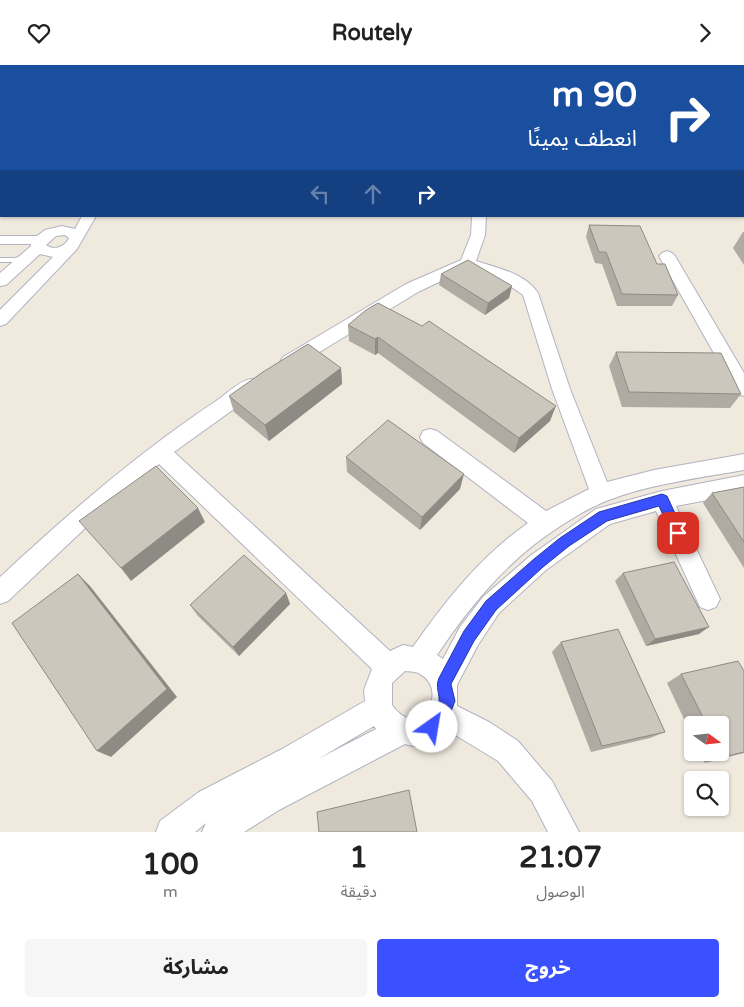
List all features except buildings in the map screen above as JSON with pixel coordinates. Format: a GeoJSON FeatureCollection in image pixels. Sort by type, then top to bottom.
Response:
{"type":"FeatureCollection","features":[{"type":"Feature","properties":{"kind":"street"},"geometry":{"type":"LineString","coordinates":[[0,281],[38,249],[70,217]]}},
{"type":"Feature","properties":{"kind":"street"},"geometry":{"type":"LineString","coordinates":[[0,321],[75,241],[89,217]]}},
{"type":"Feature","properties":{"kind":"street"},"geometry":{"type":"LineString","coordinates":[[0,593],[48,546],[159,451],[270,374],[320,342],[412,288],[467,263],[476,242],[480,226],[479,217]]}},
{"type":"Feature","properties":{"kind":"street"},"geometry":{"type":"LineString","coordinates":[[56,231],[70,231],[75,241]]}},
{"type":"Feature","properties":{"kind":"street"},"geometry":{"type":"LineString","coordinates":[[0,240],[38,249],[60,251],[75,241]]}},
{"type":"Feature","properties":{"kind":"street"},"geometry":{"type":"LineString","coordinates":[[0,305],[35,271],[38,249]]}},
{"type":"Feature","properties":{"kind":"street"},"geometry":{"type":"LineString","coordinates":[[667,256],[744,389]]}},
{"type":"Feature","properties":{"kind":"street"},"geometry":{"type":"LineString","coordinates":[[467,263],[509,277],[520,283],[530,293],[562,389],[601,493]]}},
{"type":"Feature","properties":{"kind":"street"},"geometry":{"type":"LineString","coordinates":[[430,437],[545,523]]}},
{"type":"Feature","properties":{"kind":"street"},"geometry":{"type":"LineString","coordinates":[[159,451],[388,667]]}},
{"type":"Feature","properties":{"kind":"street"},"geometry":{"type":"LineString","coordinates":[[419,659],[450,613],[483,573],[545,523],[601,493],[678,473],[744,462]]}},
{"type":"Feature","properties":{"kind":"street"},"geometry":{"type":"LineString","coordinates":[[444,683],[469,636],[491,605],[538,563],[604,516],[662,499],[744,484]]}},
{"type":"Feature","properties":{"kind":"street"},"geometry":{"type":"LineString","coordinates":[[662,499],[708,599]]}},
{"type":"Feature","properties":{"kind":"street"},"geometry":{"type":"LineString","coordinates":[[403,658],[419,659],[429,663],[438,671],[444,683],[447,701],[443,713],[432,727],[414,733],[402,731],[389,723],[379,708],[376,695],[380,677],[388,667],[403,658]]}},
{"type":"Feature","properties":{"kind":"street"},"geometry":{"type":"LineString","coordinates":[[171,832],[209,802],[292,759],[379,708]]}},
{"type":"Feature","properties":{"kind":"street"},"geometry":{"type":"LineString","coordinates":[[443,713],[479,732],[508,751],[542,791],[564,832]]}},
{"type":"Feature","properties":{"kind":"street"},"geometry":{"type":"LineString","coordinates":[[217,832],[269,800],[402,731]]}},
{"type":"Feature","properties":{"kind":"lane"},"geometry":{"type":"LineString","coordinates":[[0,260],[16,259],[38,249]]}},
{"type":"Feature","properties":{"kind":"route"},"geometry":{"type":"LineString","coordinates":[[432,727],[443,713],[447,701],[444,683],[469,636],[491,605],[538,563],[604,516],[662,499],[678,533]]}}]}
